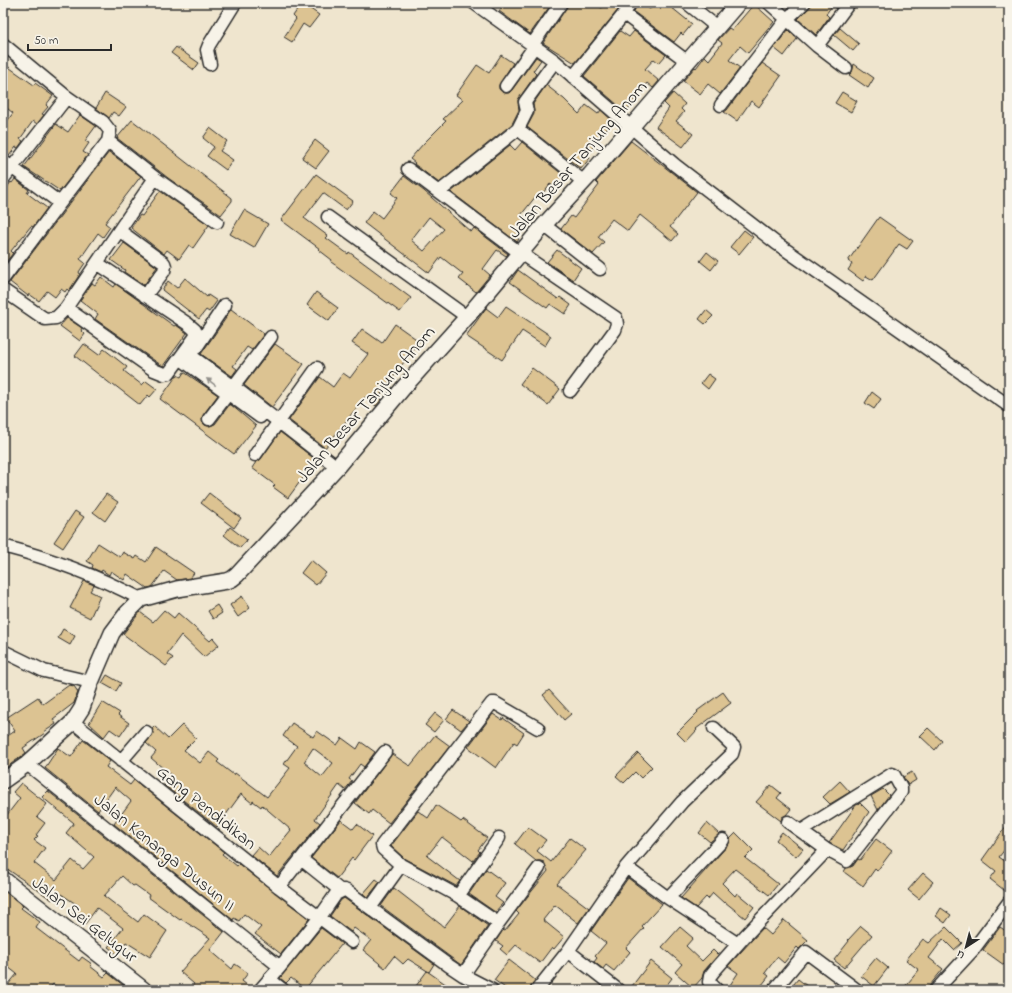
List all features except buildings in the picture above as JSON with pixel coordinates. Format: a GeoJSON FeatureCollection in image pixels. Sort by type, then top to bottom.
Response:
{"type":"FeatureCollection","features":[{"type":"Feature","properties":{"kind":"main road","name":"Jalan Besar Tanjung Anom"},"geometry":{"type":"LineString","coordinates":[[3,781],[27,764],[73,722],[82,708],[91,682],[112,633],[127,613],[141,599],[176,589],[214,584],[232,579],[335,470],[467,317],[544,224],[584,182],[738,3]]}},
{"type":"Feature","properties":{"kind":"main road","name":"Jalan Sei Gelugur"},"geometry":{"type":"LineString","coordinates":[[3,879],[144,990]]}},
{"type":"Feature","properties":{"kind":"street"},"geometry":{"type":"LineString","coordinates":[[210,64],[207,50],[209,44],[235,3]]}},
{"type":"Feature","properties":{"kind":"street"},"geometry":{"type":"LineString","coordinates":[[474,3],[555,61],[675,165],[776,243],[1009,406]]}},
{"type":"Feature","properties":{"kind":"street"},"geometry":{"type":"LineString","coordinates":[[506,86],[560,3]]}},
{"type":"Feature","properties":{"kind":"street"},"geometry":{"type":"LineString","coordinates":[[573,77],[624,14],[630,3]]}},
{"type":"Feature","properties":{"kind":"street"},"geometry":{"type":"LineString","coordinates":[[687,3],[718,28]]}},
{"type":"Feature","properties":{"kind":"street"},"geometry":{"type":"LineString","coordinates":[[769,3],[817,46],[846,68]]}},
{"type":"Feature","properties":{"kind":"street"},"geometry":{"type":"LineString","coordinates":[[722,105],[787,20],[804,3]]}},
{"type":"Feature","properties":{"kind":"street"},"geometry":{"type":"LineString","coordinates":[[817,46],[849,3]]}},
{"type":"Feature","properties":{"kind":"street"},"geometry":{"type":"LineString","coordinates":[[624,14],[688,62]]}},
{"type":"Feature","properties":{"kind":"street"},"geometry":{"type":"LineString","coordinates":[[3,44],[67,97],[103,122],[110,131],[108,141],[3,279]]}},
{"type":"Feature","properties":{"kind":"street"},"geometry":{"type":"LineString","coordinates":[[439,192],[518,129],[527,111],[525,102],[555,61]]}},
{"type":"Feature","properties":{"kind":"street"},"geometry":{"type":"LineString","coordinates":[[3,180],[8,164],[67,97]]}},
{"type":"Feature","properties":{"kind":"street"},"geometry":{"type":"LineString","coordinates":[[518,129],[584,182]]}},
{"type":"Feature","properties":{"kind":"street"},"geometry":{"type":"LineString","coordinates":[[108,141],[155,178],[217,222]]}},
{"type":"Feature","properties":{"kind":"street"},"geometry":{"type":"LineString","coordinates":[[8,164],[60,203]]}},
{"type":"Feature","properties":{"kind":"street"},"geometry":{"type":"LineString","coordinates":[[408,169],[520,253],[616,318],[618,324],[615,330],[570,391]]}},
{"type":"Feature","properties":{"kind":"street"},"geometry":{"type":"LineString","coordinates":[[3,290],[45,319],[56,318],[66,308],[98,263],[155,178]]}},
{"type":"Feature","properties":{"kind":"street"},"geometry":{"type":"LineString","coordinates":[[328,217],[467,317]]}},
{"type":"Feature","properties":{"kind":"street"},"geometry":{"type":"LineString","coordinates":[[544,224],[600,269]]}},
{"type":"Feature","properties":{"kind":"street"},"geometry":{"type":"LineString","coordinates":[[120,231],[166,266],[164,271],[145,296]]}},
{"type":"Feature","properties":{"kind":"street"},"geometry":{"type":"LineString","coordinates":[[66,308],[154,370],[164,374],[169,373],[196,336],[196,330],[98,263]]}},
{"type":"Feature","properties":{"kind":"street"},"geometry":{"type":"LineString","coordinates":[[174,378],[225,305]]}},
{"type":"Feature","properties":{"kind":"street"},"geometry":{"type":"LineString","coordinates":[[209,419],[271,337]]}},
{"type":"Feature","properties":{"kind":"street"},"geometry":{"type":"LineString","coordinates":[[187,359],[277,424],[335,470]]}},
{"type":"Feature","properties":{"kind":"street"},"geometry":{"type":"LineString","coordinates":[[255,455],[317,368]]}},
{"type":"Feature","properties":{"kind":"street"},"geometry":{"type":"LineString","coordinates":[[3,546],[69,565],[113,584],[141,599]]}},
{"type":"Feature","properties":{"kind":"street"},"geometry":{"type":"LineString","coordinates":[[3,651],[44,671],[91,682]]}},
{"type":"Feature","properties":{"kind":"street"},"geometry":{"type":"LineString","coordinates":[[497,925],[495,921],[458,896],[401,865],[383,849],[382,845],[492,703],[495,703],[538,728]]}},
{"type":"Feature","properties":{"kind":"street","name":"Gang Pendidikan"},"geometry":{"type":"LineString","coordinates":[[73,722],[279,887],[352,942]]}},
{"type":"Feature","properties":{"kind":"street"},"geometry":{"type":"LineString","coordinates":[[537,990],[568,951],[626,867],[682,802],[732,754],[734,748],[714,728]]}},
{"type":"Feature","properties":{"kind":"street"},"geometry":{"type":"LineString","coordinates":[[121,761],[146,732]]}},
{"type":"Feature","properties":{"kind":"street"},"geometry":{"type":"LineString","coordinates":[[279,887],[385,752]]}},
{"type":"Feature","properties":{"kind":"street","name":"Jalan Kenanga Dusun II"},"geometry":{"type":"LineString","coordinates":[[27,764],[280,967]]}},
{"type":"Feature","properties":{"kind":"street"},"geometry":{"type":"LineString","coordinates":[[788,822],[801,832],[827,850],[847,861],[901,792],[901,788],[892,774],[801,832]]}},
{"type":"Feature","properties":{"kind":"street"},"geometry":{"type":"LineString","coordinates":[[458,896],[499,838]]}},
{"type":"Feature","properties":{"kind":"street"},"geometry":{"type":"LineString","coordinates":[[668,898],[723,840]]}},
{"type":"Feature","properties":{"kind":"street"},"geometry":{"type":"LineString","coordinates":[[717,990],[709,984],[710,976],[738,944],[827,850]]}},
{"type":"Feature","properties":{"kind":"street"},"geometry":{"type":"LineString","coordinates":[[301,859],[342,891],[347,891],[463,975],[492,990]]}},
{"type":"Feature","properties":{"kind":"street"},"geometry":{"type":"LineString","coordinates":[[370,908],[401,865]]}},
{"type":"Feature","properties":{"kind":"street"},"geometry":{"type":"LineString","coordinates":[[626,867],[668,898],[738,944]]}},
{"type":"Feature","properties":{"kind":"street"},"geometry":{"type":"LineString","coordinates":[[463,975],[497,925],[539,868]]}},
{"type":"Feature","properties":{"kind":"street"},"geometry":{"type":"LineString","coordinates":[[260,990],[320,917],[336,894],[342,891]]}},
{"type":"Feature","properties":{"kind":"street"},"geometry":{"type":"LineString","coordinates":[[936,990],[1007,910]]}},
{"type":"Feature","properties":{"kind":"street"},"geometry":{"type":"LineString","coordinates":[[568,951],[618,990]]}},
{"type":"Feature","properties":{"kind":"street"},"geometry":{"type":"LineString","coordinates":[[774,990],[806,952],[857,990]]}},
{"type":"Feature","properties":{"kind":"street"},"geometry":{"type":"LineString","coordinates":[[269,979],[284,990]]}}]}
